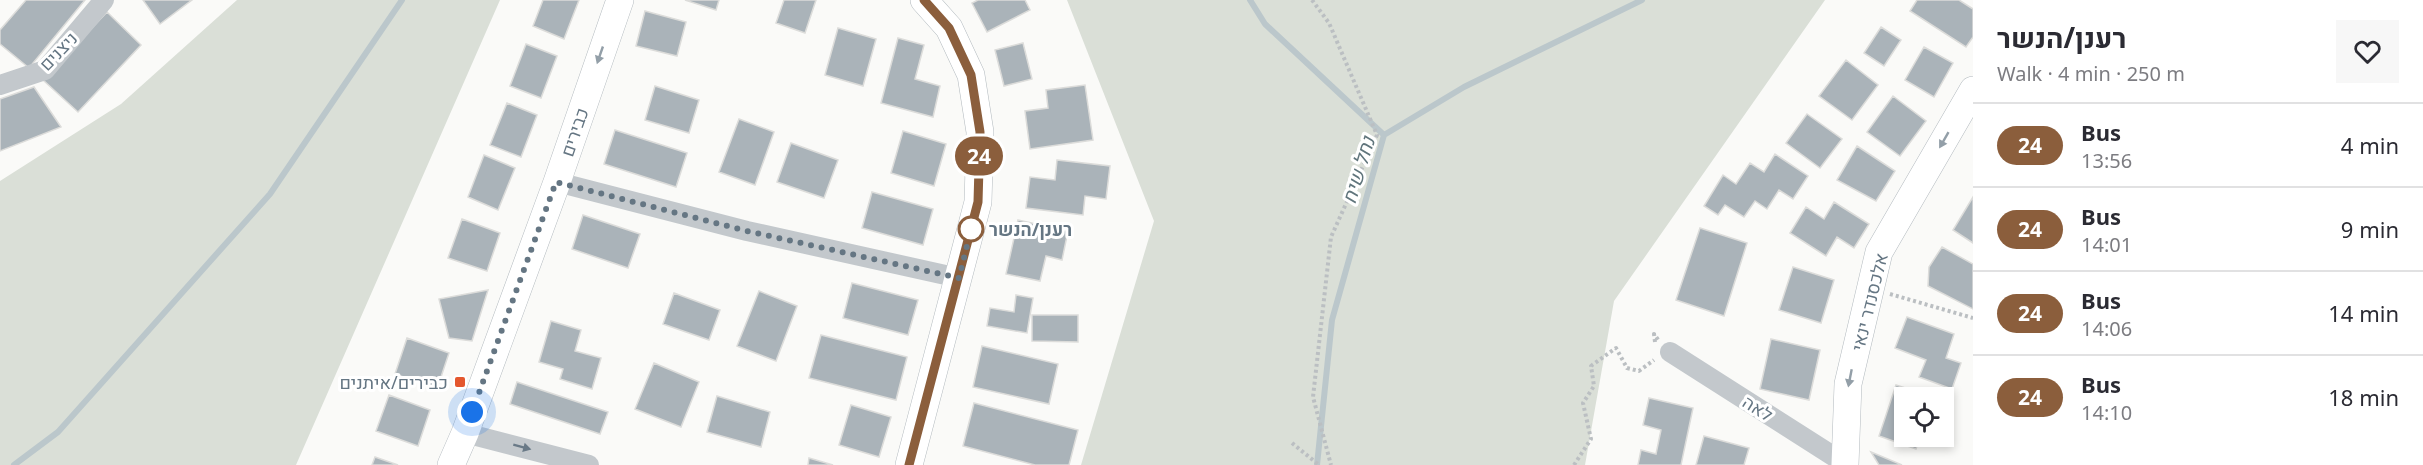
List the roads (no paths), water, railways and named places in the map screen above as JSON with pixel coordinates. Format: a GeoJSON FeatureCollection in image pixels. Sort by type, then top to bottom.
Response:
{"type":"FeatureCollection","features":[{"type":"Feature","properties":{"kind":"street","name":"ניצנים"},"geometry":{"type":"LineString","coordinates":[[0,85],[45,70],[104,0]]}},
{"type":"Feature","properties":{"kind":"street","name":"כבירים"},"geometry":{"type":"LineString","coordinates":[[451,465],[465,433],[620,0]]}},
{"type":"Feature","properties":{"kind":"street"},"geometry":{"type":"LineString","coordinates":[[909,465],[978,202],[980,132],[971,75],[949,28],[924,0]]}},
{"type":"Feature","properties":{"kind":"street","name":"אלכסנדר ינאי"},"geometry":{"type":"LineString","coordinates":[[1844,464],[1848,384],[1879,252],[1973,90]]}},
{"type":"Feature","properties":{"kind":"street"},"geometry":{"type":"LineString","coordinates":[[556,182],[747,231],[959,278]]}},
{"type":"Feature","properties":{"kind":"street","name":"לאה"},"geometry":{"type":"LineString","coordinates":[[1661,351],[1844,464]]}},
{"type":"Feature","properties":{"kind":"street"},"geometry":{"type":"LineString","coordinates":[[465,433],[589,465]]}},
{"type":"Feature","properties":{"kind":"waterway"},"geometry":{"type":"LineString","coordinates":[[14,465],[58,432],[270,194],[402,0]]}},
{"type":"Feature","properties":{"kind":"waterway"},"geometry":{"type":"LineString","coordinates":[[1250,0],[1265,24],[1384,135]]}},
{"type":"Feature","properties":{"kind":"waterway","name":"נחל שיח"},"geometry":{"type":"LineString","coordinates":[[1317,465],[1332,320],[1384,135],[1464,87],[1642,0]]}},
{"type":"Feature","properties":{"kind":"place","name":"רענן/הנשר"},"geometry":{"type":"Point","coordinates":[971,229]}},
{"type":"Feature","properties":{"kind":"place","name":"כבירים/איתנים"},"geometry":{"type":"Point","coordinates":[460,382]}}]}
